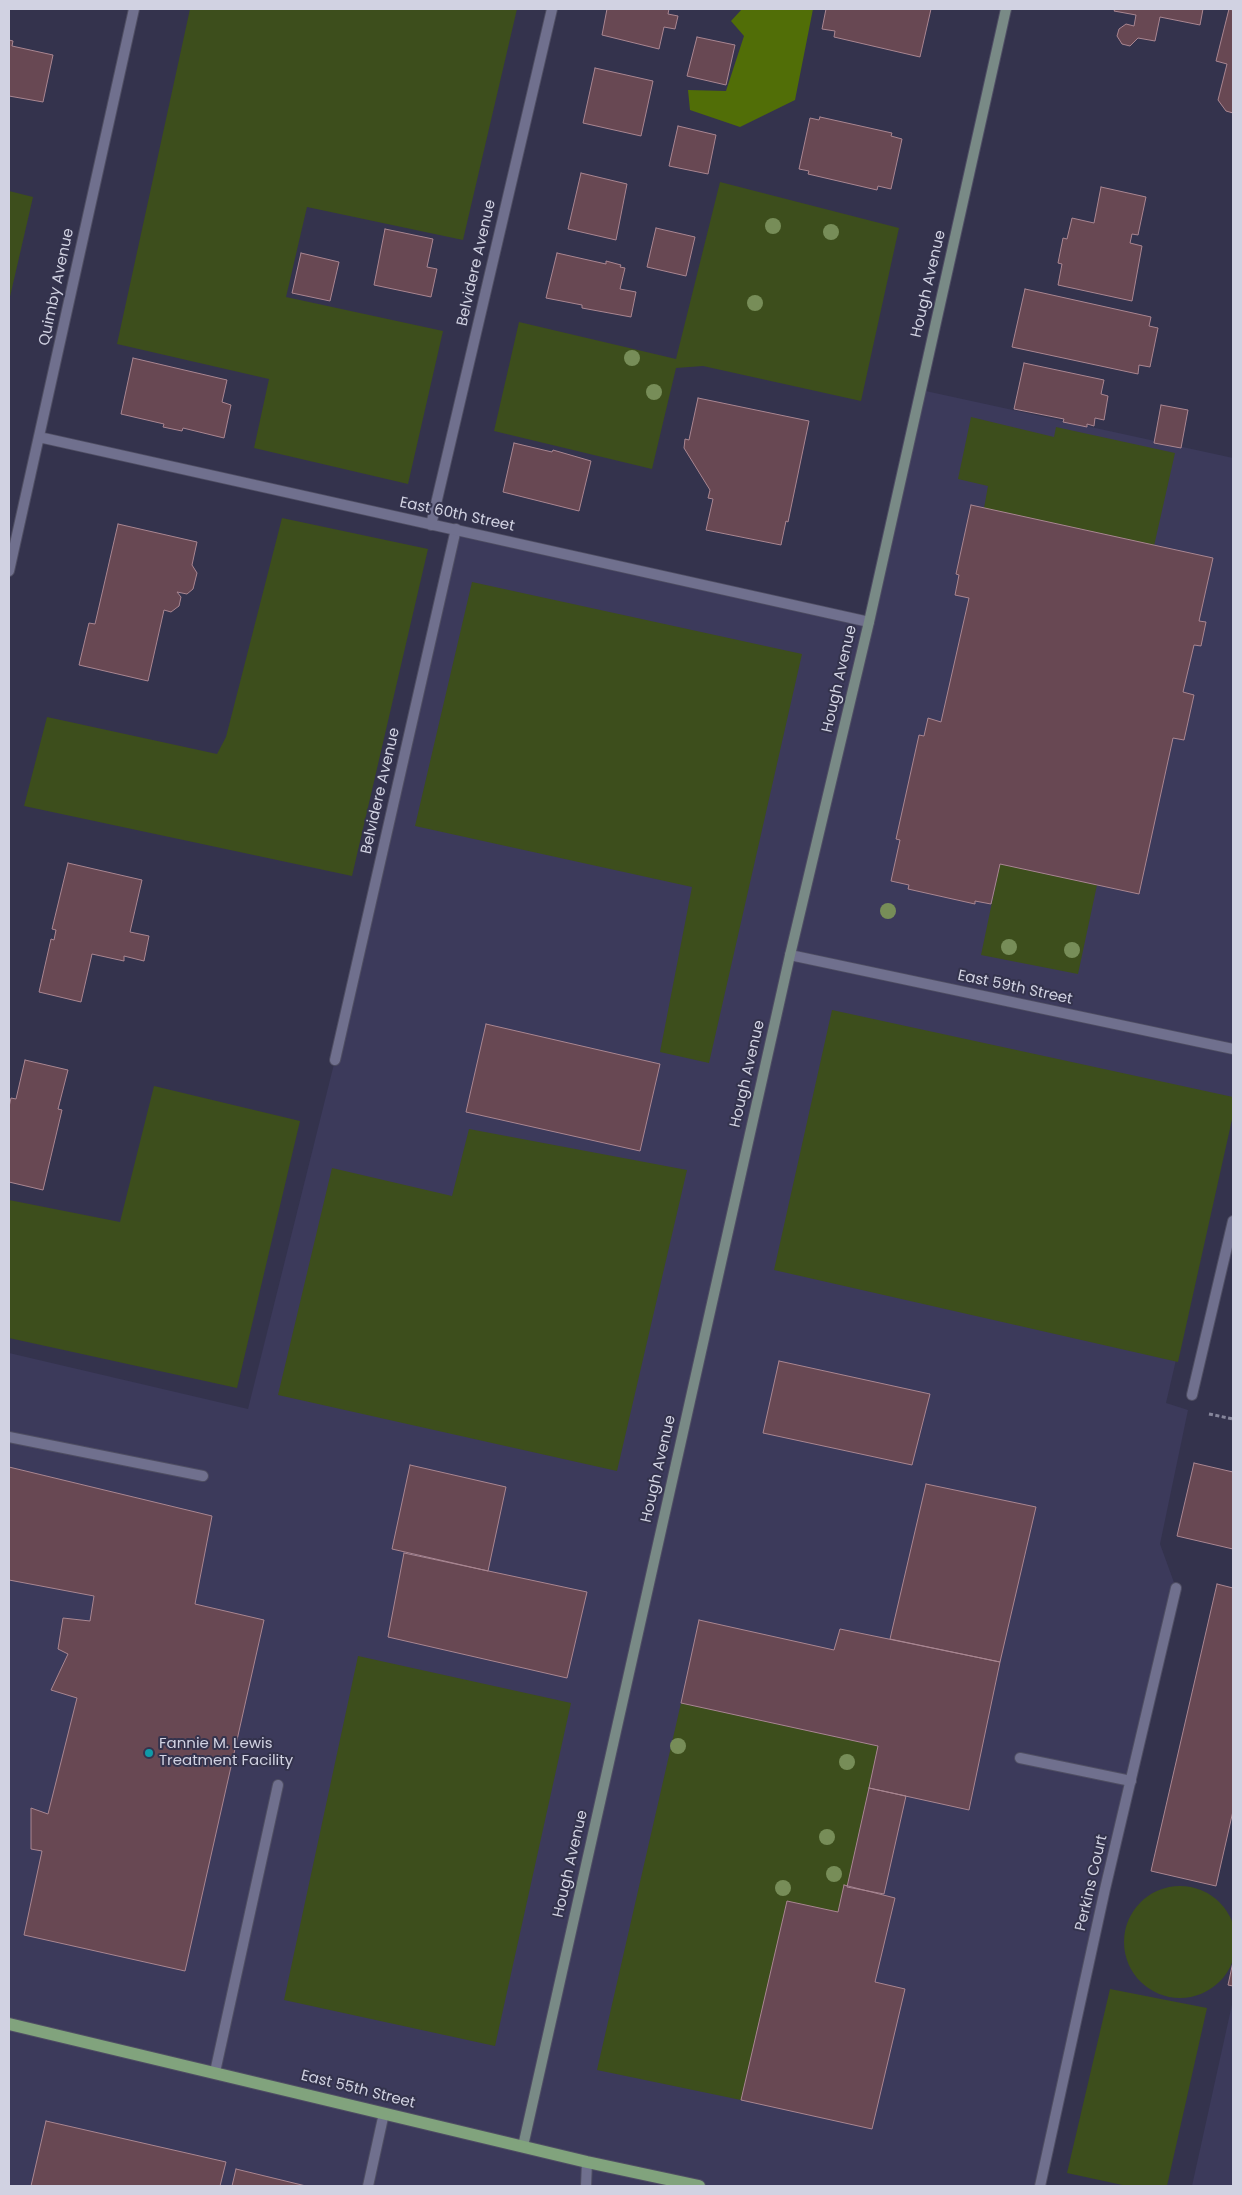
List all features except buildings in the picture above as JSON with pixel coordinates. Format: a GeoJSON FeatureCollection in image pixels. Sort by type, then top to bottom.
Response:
{"type":"FeatureCollection","features":[{"type":"Feature","properties":{"kind":"main road","name":"East 55th Street"},"geometry":{"type":"LineString","coordinates":[[9,2024],[587,2162],[699,2186]]}},
{"type":"Feature","properties":{"kind":"street","name":"Quimby Avenue"},"geometry":{"type":"LineString","coordinates":[[9,571],[134,9]]}},
{"type":"Feature","properties":{"kind":"street","name":"Belvidere Avenue"},"geometry":{"type":"LineString","coordinates":[[431,525],[552,9]]}},
{"type":"Feature","properties":{"kind":"street","name":"Hough Avenue"},"geometry":{"type":"LineString","coordinates":[[523,2146],[790,955],[869,622],[1006,9]]}},
{"type":"Feature","properties":{"kind":"street","name":"East 60th Street"},"geometry":{"type":"LineString","coordinates":[[39,437],[869,622]]}},
{"type":"Feature","properties":{"kind":"street","name":"Belvidere Avenue"},"geometry":{"type":"LineString","coordinates":[[335,1060],[456,530]]}},
{"type":"Feature","properties":{"kind":"street","name":"East 59th Street"},"geometry":{"type":"LineString","coordinates":[[790,955],[1233,1049]]}},
{"type":"Feature","properties":{"kind":"street"},"geometry":{"type":"LineString","coordinates":[[1192,1395],[1233,1221]]}},
{"type":"Feature","properties":{"kind":"street"},"geometry":{"type":"LineString","coordinates":[[9,1437],[203,1476]]}},
{"type":"Feature","properties":{"kind":"street","name":"Perkins Court"},"geometry":{"type":"LineString","coordinates":[[1040,2186],[1176,1588]]}},
{"type":"Feature","properties":{"kind":"street"},"geometry":{"type":"LineString","coordinates":[[1020,1758],[1131,1781]]}},
{"type":"Feature","properties":{"kind":"street"},"geometry":{"type":"LineString","coordinates":[[215,2072],[278,1785]]}},
{"type":"Feature","properties":{"kind":"street"},"geometry":{"type":"LineString","coordinates":[[368,2186],[384,2113]]}},
{"type":"Feature","properties":{"kind":"street"},"geometry":{"type":"LineString","coordinates":[[586,2186],[587,2162]]}},
{"type":"Feature","properties":{"kind":"shaded area"},"geometry":{"type":"Polygon","coordinates":[[[921,390],[1233,458],[1233,1114],[1166,1403],[1188,1410],[1160,1544],[1176,1588],[1040,2186],[9,2186],[9,1353],[248,1409],[335,1060],[456,529],[869,622],[921,390]]]}},
{"type":"Feature","properties":{"kind":"shaded area"},"geometry":{"type":"Polygon","coordinates":[[[1233,2000],[1233,2186],[1192,2186],[1233,2000]]]}},
{"type":"Feature","properties":{"kind":"green space"},"geometry":{"type":"Polygon","coordinates":[[[190,9],[517,9],[463,240],[307,207],[286,297],[443,331],[408,484],[254,448],[269,379],[117,344],[190,9]]]}},
{"type":"Feature","properties":{"kind":"green space"},"geometry":{"type":"Polygon","coordinates":[[[742,9],[813,9],[795,100],[740,127],[690,110],[688,90],[726,91],[744,36],[731,21],[742,9]]]}},
{"type":"Feature","properties":{"kind":"green space"},"geometry":{"type":"Polygon","coordinates":[[[720,182],[899,228],[861,401],[703,366],[676,368],[652,469],[494,431],[519,322],[676,359],[720,182]]]}},
{"type":"Feature","properties":{"kind":"green space"},"geometry":{"type":"Polygon","coordinates":[[[9,191],[33,197],[9,301],[9,191]]]}},
{"type":"Feature","properties":{"kind":"green space"},"geometry":{"type":"Polygon","coordinates":[[[971,417],[1054,437],[1056,427],[1175,453],[1154,546],[984,508],[988,486],[958,479],[971,417]]]}},
{"type":"Feature","properties":{"kind":"green space"},"geometry":{"type":"Polygon","coordinates":[[[282,518],[428,549],[352,876],[24,806],[47,717],[217,754],[226,737],[282,518]]]}},
{"type":"Feature","properties":{"kind":"green space"},"geometry":{"type":"Polygon","coordinates":[[[472,582],[802,654],[709,1063],[660,1052],[692,887],[415,826],[472,582]]]}},
{"type":"Feature","properties":{"kind":"green space"},"geometry":{"type":"Polygon","coordinates":[[[1000,864],[1097,885],[1078,974],[981,955],[1000,864]]]}},
{"type":"Feature","properties":{"kind":"green space"},"geometry":{"type":"Polygon","coordinates":[[[832,1010],[1233,1097],[1233,1115],[1178,1362],[774,1270],[832,1010]]]}},
{"type":"Feature","properties":{"kind":"green space"},"geometry":{"type":"Polygon","coordinates":[[[154,1086],[300,1121],[237,1388],[9,1338],[9,1200],[120,1222],[154,1086]]]}},
{"type":"Feature","properties":{"kind":"green space"},"geometry":{"type":"Polygon","coordinates":[[[469,1129],[687,1170],[617,1471],[278,1395],[332,1168],[452,1196],[469,1129]]]}},
{"type":"Feature","properties":{"kind":"green space"},"geometry":{"type":"Polygon","coordinates":[[[358,1656],[571,1703],[495,2046],[284,2000],[358,1656]]]}},
{"type":"Feature","properties":{"kind":"green space"},"geometry":{"type":"Polygon","coordinates":[[[681,1703],[878,1746],[847,1887],[844,1886],[838,1912],[787,1902],[741,2100],[597,2070],[681,1703]]]}},
{"type":"Feature","properties":{"kind":"green space"},"geometry":{"type":"Polygon","coordinates":[[[1180,1886],[1201,1890],[1219,1903],[1232,1921],[1236,1942],[1232,1963],[1219,1981],[1201,1994],[1180,1998],[1159,1994],[1141,1981],[1128,1963],[1124,1942],[1128,1921],[1141,1903],[1159,1890],[1180,1886]]]}},
{"type":"Feature","properties":{"kind":"green space"},"geometry":{"type":"Polygon","coordinates":[[[1110,1989],[1207,2008],[1167,2186],[1127,2186],[1067,2173],[1110,1989]]]}},
{"type":"Feature","properties":{"kind":"place","name":"Fannie M. Lewis Treatment Facility"},"geometry":{"type":"Point","coordinates":[149,1753]}}]}
